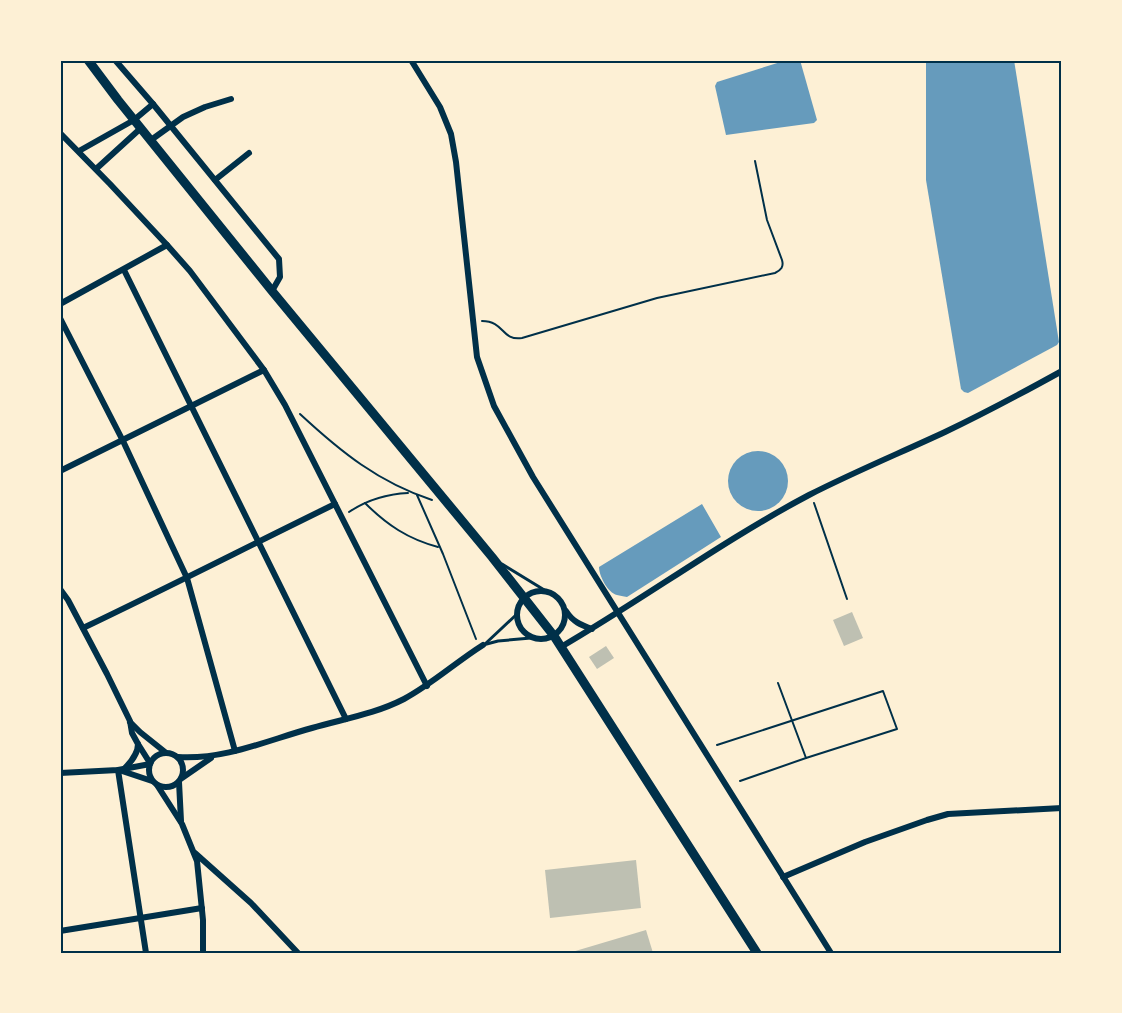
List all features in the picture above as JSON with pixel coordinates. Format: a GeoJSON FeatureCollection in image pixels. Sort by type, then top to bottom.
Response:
{"type":"FeatureCollection","features":[{"type":"Feature","properties":{"kind":"main road"},"geometry":{"type":"LineString","coordinates":[[81,60],[118,100]]}},
{"type":"Feature","properties":{"kind":"main road"},"geometry":{"type":"LineString","coordinates":[[88,60],[272,291],[492,557],[554,636],[757,953]]}},
{"type":"Feature","properties":{"kind":"street"},"geometry":{"type":"LineString","coordinates":[[115,60],[171,125],[279,259],[280,277],[272,291]]}},
{"type":"Feature","properties":{"kind":"street"},"geometry":{"type":"LineString","coordinates":[[411,60],[440,107],[451,134],[477,357],[494,406],[533,477],[831,953]]}},
{"type":"Feature","properties":{"kind":"street"},"geometry":{"type":"LineString","coordinates":[[151,140],[183,117],[205,106],[231,99]]}},
{"type":"Feature","properties":{"kind":"street"},"geometry":{"type":"LineString","coordinates":[[80,152],[134,120],[153,104]]}},
{"type":"Feature","properties":{"kind":"street"},"geometry":{"type":"LineString","coordinates":[[96,169],[141,128]]}},
{"type":"Feature","properties":{"kind":"street"},"geometry":{"type":"LineString","coordinates":[[60,133],[167,244],[264,370],[285,405],[427,686]]}},
{"type":"Feature","properties":{"kind":"street"},"geometry":{"type":"LineString","coordinates":[[215,180],[249,153]]}},
{"type":"Feature","properties":{"kind":"street"},"geometry":{"type":"LineString","coordinates":[[60,304],[167,244]]}},
{"type":"Feature","properties":{"kind":"street"},"geometry":{"type":"LineString","coordinates":[[124,270],[346,719]]}},
{"type":"Feature","properties":{"kind":"street"},"geometry":{"type":"LineString","coordinates":[[60,318],[123,441],[187,578],[235,751]]}},
{"type":"Feature","properties":{"kind":"street"},"geometry":{"type":"LineString","coordinates":[[60,471],[264,370]]}},
{"type":"Feature","properties":{"kind":"street"},"geometry":{"type":"LineString","coordinates":[[561,647],[759,523],[811,494],[948,430],[1062,371]]}},
{"type":"Feature","properties":{"kind":"street"},"geometry":{"type":"LineString","coordinates":[[83,628],[335,504]]}},
{"type":"Feature","properties":{"kind":"street"},"geometry":{"type":"LineString","coordinates":[[60,589],[83,628],[130,721],[165,752],[178,758],[183,765],[184,770],[180,780],[182,824]]}},
{"type":"Feature","properties":{"kind":"street"},"geometry":{"type":"LineString","coordinates":[[565,609],[566,616],[560,631],[547,639],[531,638],[519,627],[517,614],[519,603],[531,593],[546,591],[561,601],[571,619],[592,629]]}},
{"type":"Feature","properties":{"kind":"street"},"geometry":{"type":"LineString","coordinates":[[178,758],[214,756],[370,714],[427,686],[482,646]]}},
{"type":"Feature","properties":{"kind":"street"},"geometry":{"type":"LineString","coordinates":[[130,721],[132,734],[150,763]]}},
{"type":"Feature","properties":{"kind":"street"},"geometry":{"type":"LineString","coordinates":[[121,770],[134,756],[138,744]]}},
{"type":"Feature","properties":{"kind":"street"},"geometry":{"type":"LineString","coordinates":[[165,752],[155,756],[148,772],[182,824],[192,850],[198,870],[203,953]]}},
{"type":"Feature","properties":{"kind":"street"},"geometry":{"type":"LineString","coordinates":[[121,770],[165,788],[170,787],[214,756]]}},
{"type":"Feature","properties":{"kind":"street"},"geometry":{"type":"LineString","coordinates":[[60,773],[121,770],[150,763]]}},
{"type":"Feature","properties":{"kind":"street"},"geometry":{"type":"LineString","coordinates":[[121,770],[146,953]]}},
{"type":"Feature","properties":{"kind":"street"},"geometry":{"type":"LineString","coordinates":[[783,877],[865,842],[948,814],[1062,808]]}},
{"type":"Feature","properties":{"kind":"street"},"geometry":{"type":"LineString","coordinates":[[192,850],[251,903],[298,953]]}},
{"type":"Feature","properties":{"kind":"street"},"geometry":{"type":"LineString","coordinates":[[60,931],[202,908]]}},
{"type":"Feature","properties":{"kind":"lane"},"geometry":{"type":"LineString","coordinates":[[492,557],[546,591]]}},
{"type":"Feature","properties":{"kind":"lane"},"geometry":{"type":"LineString","coordinates":[[482,646],[517,614]]}},
{"type":"Feature","properties":{"kind":"lane"},"geometry":{"type":"LineString","coordinates":[[482,646],[498,641],[531,638]]}},
{"type":"Feature","properties":{"kind":"path"},"geometry":{"type":"LineString","coordinates":[[474,323],[484,320],[491,321],[497,324],[505,334],[522,338],[657,298],[781,270],[782,260],[767,220],[755,161]]}},
{"type":"Feature","properties":{"kind":"path"},"geometry":{"type":"LineString","coordinates":[[296,411],[366,470],[410,493],[450,507]]}},
{"type":"Feature","properties":{"kind":"path"},"geometry":{"type":"LineString","coordinates":[[341,517],[364,503],[390,494],[410,493]]}},
{"type":"Feature","properties":{"kind":"path"},"geometry":{"type":"LineString","coordinates":[[811,494],[847,599]]}},
{"type":"Feature","properties":{"kind":"path"},"geometry":{"type":"LineString","coordinates":[[417,495],[482,646]]}},
{"type":"Feature","properties":{"kind":"path"},"geometry":{"type":"LineString","coordinates":[[364,503],[391,526],[412,539],[440,547]]}},
{"type":"Feature","properties":{"kind":"path"},"geometry":{"type":"LineString","coordinates":[[778,683],[806,758]]}},
{"type":"Feature","properties":{"kind":"path"},"geometry":{"type":"LineString","coordinates":[[717,745],[883,691],[897,729],[740,781]]}},
{"type":"Feature","properties":{"kind":"water"},"geometry":{"type":"Polygon","coordinates":[[[787,60],[800,60],[817,120],[814,123],[726,135],[715,86],[717,82],[787,60]]]}},
{"type":"Feature","properties":{"kind":"water"},"geometry":{"type":"Polygon","coordinates":[[[926,60],[1014,60],[1059,342],[968,393],[961,389],[926,180],[926,60]]]}},
{"type":"Feature","properties":{"kind":"water"},"geometry":{"type":"Polygon","coordinates":[[[752,451],[764,451],[780,459],[786,469],[788,481],[786,493],[780,503],[764,511],[752,511],[736,503],[728,487],[728,475],[736,459],[752,451]]]}},
{"type":"Feature","properties":{"kind":"water"},"geometry":{"type":"Polygon","coordinates":[[[702,504],[721,537],[627,597],[614,594],[607,588],[599,567],[702,504]]]}},
{"type":"Feature","properties":{"kind":"building"},"geometry":{"type":"Polygon","coordinates":[[[852,612],[863,638],[844,646],[833,620],[852,612]]]}},
{"type":"Feature","properties":{"kind":"building"},"geometry":{"type":"Polygon","coordinates":[[[606,646],[614,658],[597,669],[589,657],[606,646]]]}},
{"type":"Feature","properties":{"kind":"building"},"geometry":{"type":"Polygon","coordinates":[[[636,860],[641,908],[550,918],[545,870],[636,860]]]}},
{"type":"Feature","properties":{"kind":"building"},"geometry":{"type":"Polygon","coordinates":[[[646,930],[653,953],[572,953],[572,952],[646,930]]]}}]}
